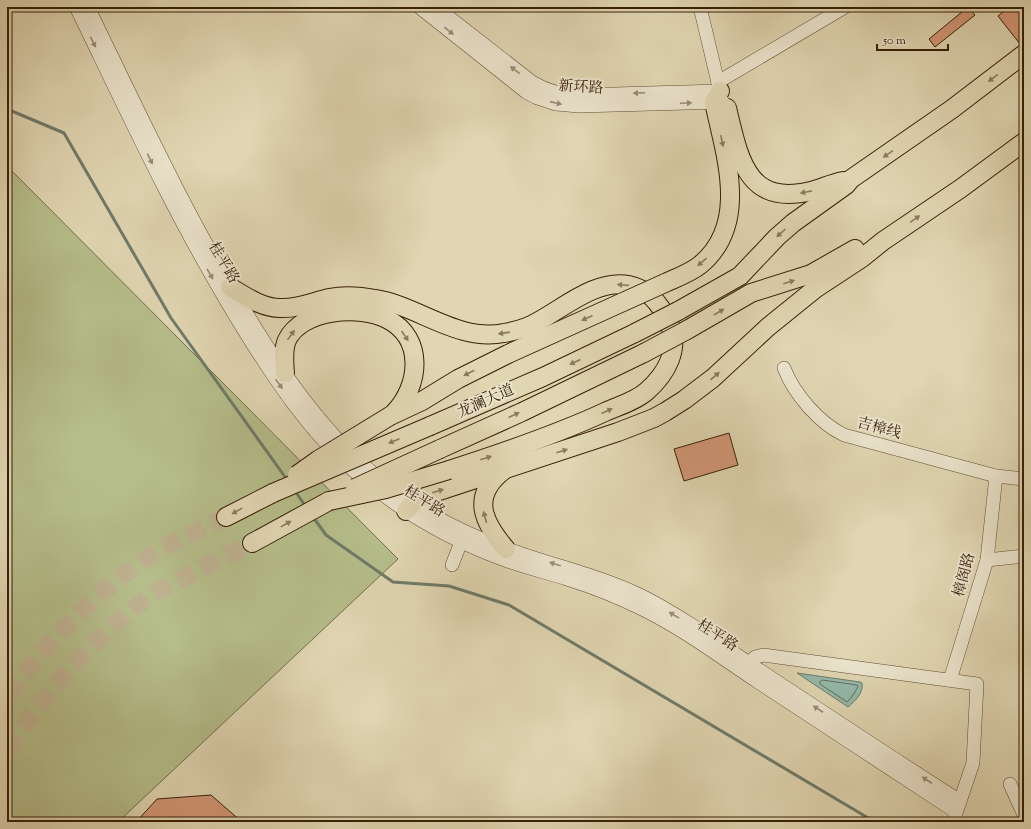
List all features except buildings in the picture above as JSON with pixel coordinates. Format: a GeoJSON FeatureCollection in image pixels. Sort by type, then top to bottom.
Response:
{"type":"FeatureCollection","features":[{"type":"Feature","properties":{"kind":"highway","name":"龙澜大道"},"geometry":{"type":"LineString","coordinates":[[226,517],[273,494],[529,383],[635,333],[740,276],[777,237],[793,223],[847,181],[952,109],[1024,54]]}},
{"type":"Feature","properties":{"kind":"highway"},"geometry":{"type":"LineString","coordinates":[[719,94],[740,156],[750,175],[759,186],[778,194],[799,193],[847,181]]}},
{"type":"Feature","properties":{"kind":"highway"},"geometry":{"type":"LineString","coordinates":[[273,494],[318,460],[390,416],[422,401],[458,379],[508,354],[696,268],[708,257],[719,243],[728,220],[730,209],[731,198],[729,174],[719,94]]}},
{"type":"Feature","properties":{"kind":"highway"},"geometry":{"type":"LineString","coordinates":[[410,507],[424,496],[635,426],[654,418],[684,400],[713,378],[768,327],[865,250],[883,240],[960,189],[1024,142]]}},
{"type":"Feature","properties":{"kind":"highway","name":"龙澜大道"},"geometry":{"type":"LineString","coordinates":[[252,543],[329,501],[528,409],[644,353],[752,293],[811,274],[865,250]]}},
{"type":"Feature","properties":{"kind":"highway"},"geometry":{"type":"LineString","coordinates":[[230,287],[260,304],[280,308],[296,307],[328,298],[345,296],[361,296],[378,299],[405,307],[454,328],[479,334],[502,334],[526,328],[590,292],[617,284],[635,286],[647,292],[657,302],[666,316],[672,332],[673,349],[669,364],[664,372],[645,393],[564,430],[506,451],[386,489],[329,501]]}},
{"type":"Feature","properties":{"kind":"highway"},"geometry":{"type":"LineString","coordinates":[[285,373],[284,355],[287,340],[294,330],[307,321],[326,314],[346,311],[369,313],[386,318],[398,327],[408,340],[414,355],[413,379],[410,390],[399,407],[390,416]]}},
{"type":"Feature","properties":{"kind":"highway"},"geometry":{"type":"LineString","coordinates":[[506,468],[491,482],[486,493],[484,507],[484,515],[489,528],[506,549]]}},
{"type":"Feature","properties":{"kind":"street","name":"桂平路"},"geometry":{"type":"LineString","coordinates":[[76,7],[176,212],[208,271],[255,348],[287,395],[329,446],[362,478],[410,507],[506,549],[588,574],[639,595],[687,622],[749,663],[956,812]]}},
{"type":"Feature","properties":{"kind":"street","name":"桂平路"},"geometry":{"type":"LineString","coordinates":[[88,7],[180,195],[230,287],[285,373],[320,419],[346,448],[369,470],[430,526],[461,542],[503,559],[600,590],[651,613],[704,646],[956,812]]}},
{"type":"Feature","properties":{"kind":"street","name":"新环路"},"geometry":{"type":"LineString","coordinates":[[419,7],[516,84],[535,97],[556,104],[579,106],[719,94]]}},
{"type":"Feature","properties":{"kind":"street","name":"新环路"},"geometry":{"type":"LineString","coordinates":[[436,7],[522,76],[540,87],[559,93],[580,95],[719,94]]}},
{"type":"Feature","properties":{"kind":"street"},"geometry":{"type":"LineString","coordinates":[[700,7],[719,94],[845,7]]}},
{"type":"Feature","properties":{"kind":"street","name":"吉樟线"},"geometry":{"type":"LineString","coordinates":[[784,368],[793,386],[804,400],[824,422],[838,432],[851,438],[996,476],[1024,479]]}},
{"type":"Feature","properties":{"kind":"street","name":"樟阁路"},"geometry":{"type":"LineString","coordinates":[[950,680],[987,560],[996,476]]}},
{"type":"Feature","properties":{"kind":"street"},"geometry":{"type":"LineString","coordinates":[[452,565],[461,542]]}},
{"type":"Feature","properties":{"kind":"street"},"geometry":{"type":"LineString","coordinates":[[987,560],[1024,556]]}},
{"type":"Feature","properties":{"kind":"street"},"geometry":{"type":"LineString","coordinates":[[749,663],[755,656],[763,655],[977,684],[973,763],[956,812]]}},
{"type":"Feature","properties":{"kind":"street"},"geometry":{"type":"LineString","coordinates":[[1010,784],[1024,815]]}},
{"type":"Feature","properties":{"kind":"green space"},"geometry":{"type":"Polygon","coordinates":[[[7,166],[398,559],[118,822],[7,822],[7,166]]]}},
{"type":"Feature","properties":{"kind":"water"},"geometry":{"type":"Polygon","coordinates":[[[797,673],[860,682],[862,683],[862,690],[858,697],[848,707],[797,673]]]}},
{"type":"Feature","properties":{"kind":"waterway"},"geometry":{"type":"LineString","coordinates":[[7,109],[64,133],[171,318],[288,481]]}},
{"type":"Feature","properties":{"kind":"waterway"},"geometry":{"type":"LineString","coordinates":[[295,491],[306,507]]}},
{"type":"Feature","properties":{"kind":"waterway"},"geometry":{"type":"LineString","coordinates":[[313,517],[326,535],[393,582],[449,586],[509,605],[875,822]]}},
{"type":"Feature","properties":{"kind":"tunnel"},"geometry":{"type":"LineString","coordinates":[[7,695],[59,634],[117,580],[160,549],[226,517]]}},
{"type":"Feature","properties":{"kind":"tunnel"},"geometry":{"type":"LineString","coordinates":[[7,750],[54,687],[80,657],[108,630],[150,595],[252,543]]}}]}
